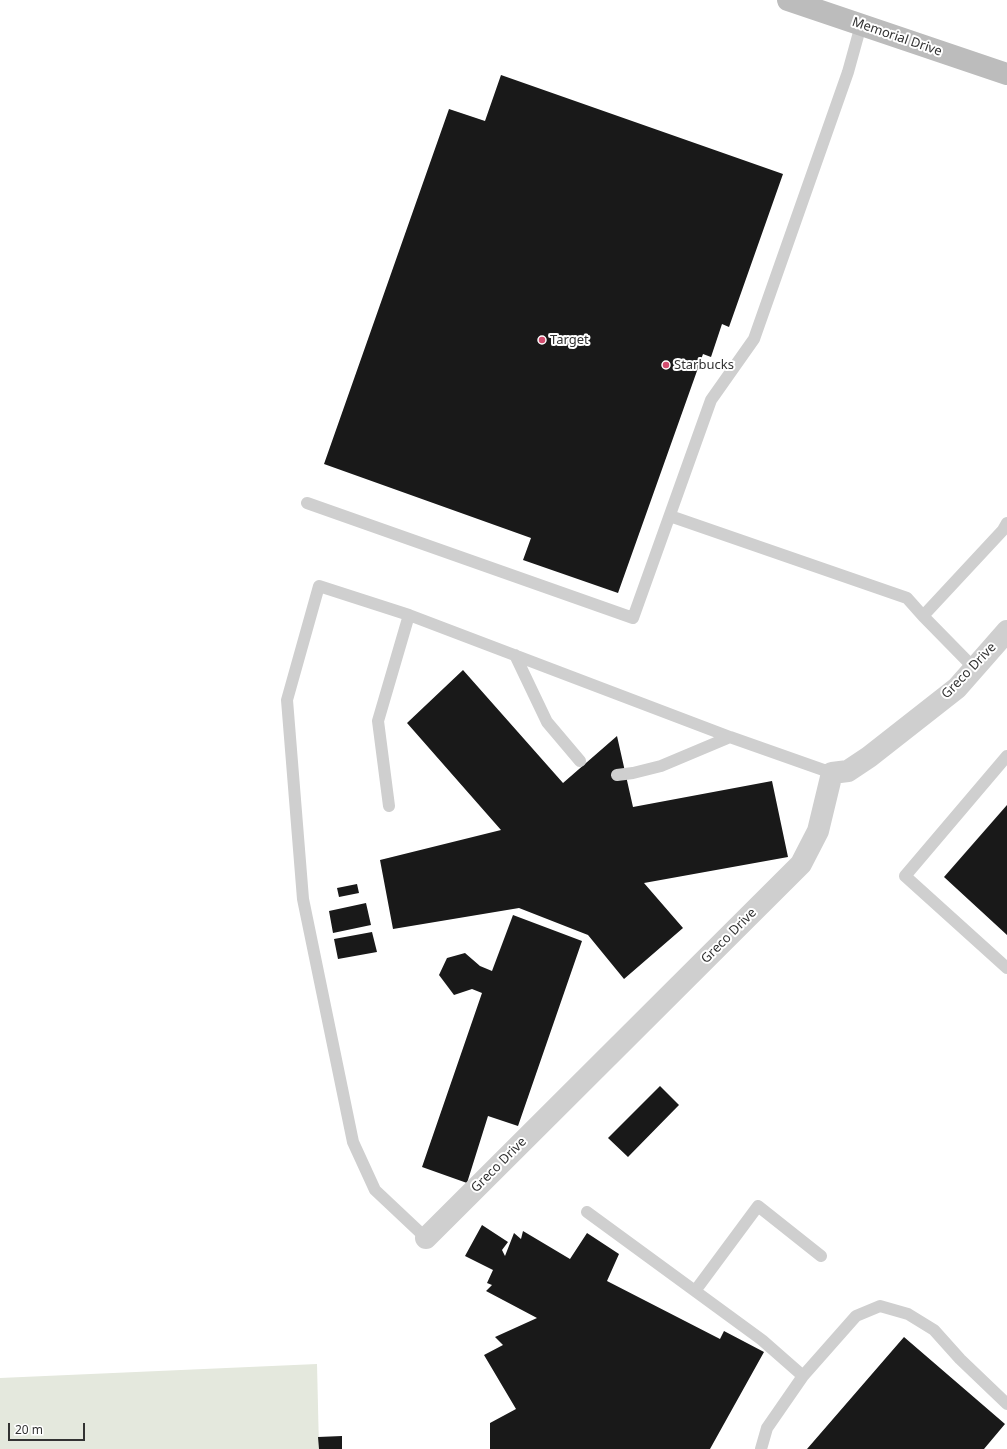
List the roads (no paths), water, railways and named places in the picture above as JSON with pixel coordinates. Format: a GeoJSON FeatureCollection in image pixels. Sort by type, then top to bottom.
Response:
{"type":"FeatureCollection","features":[{"type":"Feature","properties":{"kind":"street","name":"Memorial Drive"},"geometry":{"type":"LineString","coordinates":[[788,0],[1007,74]]}},
{"type":"Feature","properties":{"kind":"street","name":"Greco Drive"},"geometry":{"type":"LineString","coordinates":[[426,1238],[801,864],[818,831],[832,773],[848,771],[869,757],[957,688],[1007,631]]}},
{"type":"Feature","properties":{"kind":"lane"},"geometry":{"type":"LineString","coordinates":[[307,503],[634,618],[711,400],[754,339],[848,72],[861,25]]}},
{"type":"Feature","properties":{"kind":"lane"},"geometry":{"type":"LineString","coordinates":[[670,516],[907,598],[974,668]]}},
{"type":"Feature","properties":{"kind":"lane"},"geometry":{"type":"LineString","coordinates":[[923,616],[1003,530],[1007,523]]}},
{"type":"Feature","properties":{"kind":"lane"},"geometry":{"type":"LineString","coordinates":[[426,1238],[375,1190],[353,1142],[303,899],[293,792],[287,700],[319,586],[409,615],[730,737],[832,773]]}},
{"type":"Feature","properties":{"kind":"lane"},"geometry":{"type":"LineString","coordinates":[[389,806],[378,721],[409,615]]}},
{"type":"Feature","properties":{"kind":"lane"},"geometry":{"type":"LineString","coordinates":[[515,655],[548,722],[580,761]]}},
{"type":"Feature","properties":{"kind":"lane"},"geometry":{"type":"LineString","coordinates":[[617,775],[633,773],[661,766],[730,737]]}},
{"type":"Feature","properties":{"kind":"lane"},"geometry":{"type":"LineString","coordinates":[[1007,756],[905,876],[1007,968]]}},
{"type":"Feature","properties":{"kind":"lane"},"geometry":{"type":"LineString","coordinates":[[695,1291],[758,1206],[821,1256]]}},
{"type":"Feature","properties":{"kind":"lane"},"geometry":{"type":"LineString","coordinates":[[586,1212],[762,1340],[803,1376]]}},
{"type":"Feature","properties":{"kind":"lane"},"geometry":{"type":"LineString","coordinates":[[761,1449],[768,1428],[803,1376],[856,1316],[880,1306],[908,1314],[934,1330],[960,1359],[1007,1404]]}},
{"type":"Feature","properties":{"kind":"place","name":"Target"},"geometry":{"type":"Point","coordinates":[542,340]}},
{"type":"Feature","properties":{"kind":"place","name":"Starbucks"},"geometry":{"type":"Point","coordinates":[666,365]}}]}
